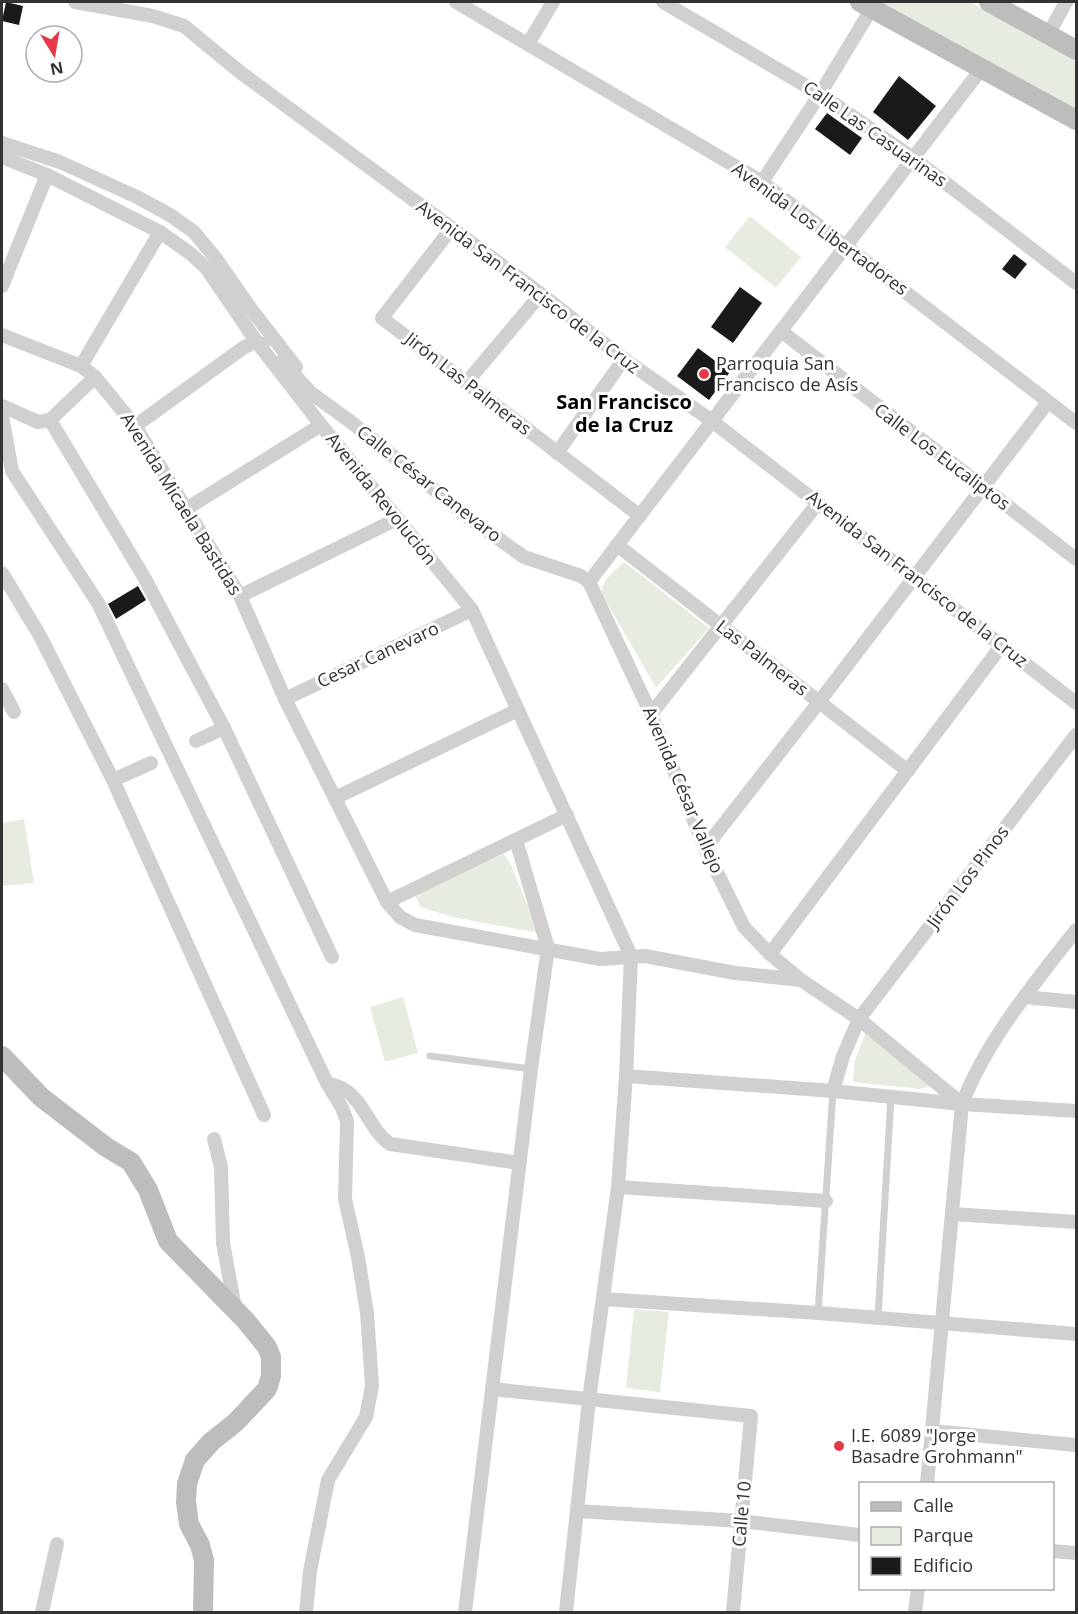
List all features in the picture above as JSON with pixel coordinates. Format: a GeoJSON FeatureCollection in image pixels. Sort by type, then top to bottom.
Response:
{"type":"FeatureCollection","features":[{"type":"Feature","properties":{"kind":"street","name":"Avenida San Francisco de la Cruz"},"geometry":{"type":"LineString","coordinates":[[75,2],[153,16],[184,26],[240,72],[541,294],[624,359],[712,421],[1077,703]]}},
{"type":"Feature","properties":{"kind":"street","name":"Avenida Los Libertadores"},"geometry":{"type":"LineString","coordinates":[[456,2],[762,182],[1077,423]]}},
{"type":"Feature","properties":{"kind":"street"},"geometry":{"type":"LineString","coordinates":[[528,44],[553,2]]}},
{"type":"Feature","properties":{"kind":"street","name":"Calle Las Casuarinas"},"geometry":{"type":"LineString","coordinates":[[663,2],[820,94],[914,158],[1077,283]]}},
{"type":"Feature","properties":{"kind":"street"},"geometry":{"type":"LineString","coordinates":[[989,2],[1077,50]]}},
{"type":"Feature","properties":{"kind":"street"},"geometry":{"type":"LineString","coordinates":[[1048,35],[1066,2]]}},
{"type":"Feature","properties":{"kind":"street"},"geometry":{"type":"LineString","coordinates":[[762,182],[820,94],[866,5],[1077,120]]}},
{"type":"Feature","properties":{"kind":"street"},"geometry":{"type":"LineString","coordinates":[[589,582],[982,68]]}},
{"type":"Feature","properties":{"kind":"street"},"geometry":{"type":"LineString","coordinates":[[2,143],[60,162],[137,197],[170,215],[194,232],[217,260],[251,309],[329,407]]}},
{"type":"Feature","properties":{"kind":"street","name":"Avenida Revolución"},"geometry":{"type":"LineString","coordinates":[[2,158],[47,175],[160,232],[191,254],[207,269],[256,340],[321,425],[472,610],[631,956]]}},
{"type":"Feature","properties":{"kind":"street"},"geometry":{"type":"LineString","coordinates":[[2,286],[47,175]]}},
{"type":"Feature","properties":{"kind":"street","name":"Jirón Las Palmeras"},"geometry":{"type":"LineString","coordinates":[[451,229],[382,318],[640,516]]}},
{"type":"Feature","properties":{"kind":"street"},"geometry":{"type":"LineString","coordinates":[[81,366],[160,232]]}},
{"type":"Feature","properties":{"kind":"street"},"geometry":{"type":"LineString","coordinates":[[466,383],[541,294]]}},
{"type":"Feature","properties":{"kind":"street","name":"Calle Los Eucaliptos"},"geometry":{"type":"LineString","coordinates":[[781,331],[1077,559]]}},
{"type":"Feature","properties":{"kind":"street","name":"Avenida Micaela Bastidas"},"geometry":{"type":"LineString","coordinates":[[2,335],[81,366],[95,377],[135,426],[240,596],[285,699],[387,902]]}},
{"type":"Feature","properties":{"kind":"street"},"geometry":{"type":"LineString","coordinates":[[135,426],[256,340]]}},
{"type":"Feature","properties":{"kind":"street","name":"Calle César Canevaro"},"geometry":{"type":"LineString","coordinates":[[256,340],[278,357],[311,393],[464,514],[524,557],[581,576],[589,582]]}},
{"type":"Feature","properties":{"kind":"street"},"geometry":{"type":"LineString","coordinates":[[557,453],[624,359]]}},
{"type":"Feature","properties":{"kind":"street"},"geometry":{"type":"LineString","coordinates":[[2,406],[38,422],[50,420],[95,377]]}},
{"type":"Feature","properties":{"kind":"street"},"geometry":{"type":"LineString","coordinates":[[705,848],[1048,402]]}},
{"type":"Feature","properties":{"kind":"street"},"geometry":{"type":"LineString","coordinates":[[2,416],[7,468],[98,603],[347,1121],[345,1199],[367,1313],[372,1386],[366,1417],[328,1480],[310,1571],[306,1612]]}},
{"type":"Feature","properties":{"kind":"street"},"geometry":{"type":"LineString","coordinates":[[50,420],[144,577],[224,728],[332,957]]}},
{"type":"Feature","properties":{"kind":"street"},"geometry":{"type":"LineString","coordinates":[[186,509],[321,425]]}},
{"type":"Feature","properties":{"kind":"street"},"geometry":{"type":"LineString","coordinates":[[651,714],[818,503]]}},
{"type":"Feature","properties":{"kind":"street"},"geometry":{"type":"LineString","coordinates":[[240,596],[398,519]]}},
{"type":"Feature","properties":{"kind":"street","name":"Las Palmeras"},"geometry":{"type":"LineString","coordinates":[[617,545],[908,771]]}},
{"type":"Feature","properties":{"kind":"street"},"geometry":{"type":"LineString","coordinates":[[2,573],[39,634],[113,780],[264,1115]]}},
{"type":"Feature","properties":{"kind":"street","name":"Avenida César Vallejo"},"geometry":{"type":"LineString","coordinates":[[589,582],[651,714],[705,848],[744,927],[770,954],[801,980],[860,1020],[962,1104]]}},
{"type":"Feature","properties":{"kind":"street","name":"Cesar Canevaro"},"geometry":{"type":"LineString","coordinates":[[285,699],[472,610]]}},
{"type":"Feature","properties":{"kind":"street"},"geometry":{"type":"LineString","coordinates":[[770,954],[1002,645]]}},
{"type":"Feature","properties":{"kind":"street"},"geometry":{"type":"LineString","coordinates":[[2,689],[14,712]]}},
{"type":"Feature","properties":{"kind":"street"},"geometry":{"type":"LineString","coordinates":[[335,798],[518,710]]}},
{"type":"Feature","properties":{"kind":"street"},"geometry":{"type":"LineString","coordinates":[[196,741],[224,728]]}},
{"type":"Feature","properties":{"kind":"street","name":"Jirón Los Pinos"},"geometry":{"type":"LineString","coordinates":[[833,1091],[843,1056],[860,1020],[1077,735]]}},
{"type":"Feature","properties":{"kind":"street"},"geometry":{"type":"LineString","coordinates":[[113,780],[151,763]]}},
{"type":"Feature","properties":{"kind":"street"},"geometry":{"type":"LineString","coordinates":[[567,815],[387,902],[400,917],[415,925],[600,959],[645,956],[735,973],[801,980]]}},
{"type":"Feature","properties":{"kind":"street"},"geometry":{"type":"LineString","coordinates":[[465,1612],[519,1163],[548,948],[516,840]]}},
{"type":"Feature","properties":{"kind":"street"},"geometry":{"type":"LineString","coordinates":[[927,1482],[962,1104],[973,1075],[1024,997],[1077,930]]}},
{"type":"Feature","properties":{"kind":"street"},"geometry":{"type":"LineString","coordinates":[[566,1612],[589,1400],[618,1187],[631,956]]}},
{"type":"Feature","properties":{"kind":"street"},"geometry":{"type":"LineString","coordinates":[[1024,997],[1077,1002]]}},
{"type":"Feature","properties":{"kind":"street"},"geometry":{"type":"LineString","coordinates":[[2,1056],[41,1097],[106,1147],[131,1162],[148,1190],[168,1241],[241,1316],[267,1347],[271,1357],[271,1376],[267,1389],[195,1460],[187,1484],[186,1502],[189,1524],[200,1545],[204,1560],[203,1612]]}},
{"type":"Feature","properties":{"kind":"street"},"geometry":{"type":"LineString","coordinates":[[626,1076],[833,1091],[962,1104],[1077,1111]]}},
{"type":"Feature","properties":{"kind":"street"},"geometry":{"type":"LineString","coordinates":[[327,1083],[344,1089],[357,1100],[380,1136],[390,1144],[519,1163]]}},
{"type":"Feature","properties":{"kind":"street"},"geometry":{"type":"LineString","coordinates":[[214,1139],[221,1167],[223,1243],[241,1316]]}},
{"type":"Feature","properties":{"kind":"street"},"geometry":{"type":"LineString","coordinates":[[618,1187],[826,1201]]}},
{"type":"Feature","properties":{"kind":"street"},"geometry":{"type":"LineString","coordinates":[[951,1214],[1077,1222]]}},
{"type":"Feature","properties":{"kind":"street"},"geometry":{"type":"LineString","coordinates":[[603,1299],[878,1317],[1077,1334]]}},
{"type":"Feature","properties":{"kind":"street"},"geometry":{"type":"LineString","coordinates":[[492,1389],[589,1400]]}},
{"type":"Feature","properties":{"kind":"street","name":"Calle 10"},"geometry":{"type":"LineString","coordinates":[[589,1400],[751,1416],[733,1612]]}},
{"type":"Feature","properties":{"kind":"street"},"geometry":{"type":"LineString","coordinates":[[932,1431],[1077,1445]]}},
{"type":"Feature","properties":{"kind":"street"},"geometry":{"type":"LineString","coordinates":[[577,1511],[741,1521],[859,1535]]}},
{"type":"Feature","properties":{"kind":"street"},"geometry":{"type":"LineString","coordinates":[[42,1612],[57,1544]]}},
{"type":"Feature","properties":{"kind":"street"},"geometry":{"type":"LineString","coordinates":[[1054,1551],[1077,1553]]}},
{"type":"Feature","properties":{"kind":"street"},"geometry":{"type":"LineString","coordinates":[[915,1612],[918,1590]]}},
{"type":"Feature","properties":{"kind":"lane"},"geometry":{"type":"LineString","coordinates":[[430,1056],[531,1069]]}},
{"type":"Feature","properties":{"kind":"lane"},"geometry":{"type":"LineString","coordinates":[[818,1313],[833,1091]]}},
{"type":"Feature","properties":{"kind":"lane"},"geometry":{"type":"LineString","coordinates":[[878,1317],[891,1097]]}},
{"type":"Feature","properties":{"kind":"green space"},"geometry":{"type":"Polygon","coordinates":[[[875,2],[970,2],[1076,62],[1076,112],[875,2]]]}},
{"type":"Feature","properties":{"kind":"green space"},"geometry":{"type":"Polygon","coordinates":[[[750,216],[801,257],[776,288],[725,247],[750,216]]]}},
{"type":"Feature","properties":{"kind":"green space"},"geometry":{"type":"Polygon","coordinates":[[[624,562],[709,628],[656,688],[602,594],[603,585],[624,562]]]}},
{"type":"Feature","properties":{"kind":"green space"},"geometry":{"type":"Polygon","coordinates":[[[24,819],[34,883],[2,886],[2,823],[24,819]]]}},
{"type":"Feature","properties":{"kind":"green space"},"geometry":{"type":"Polygon","coordinates":[[[504,854],[511,865],[539,933],[452,917],[421,907],[415,896],[424,885],[504,854]]]}},
{"type":"Feature","properties":{"kind":"green space"},"geometry":{"type":"Polygon","coordinates":[[[403,997],[418,1053],[385,1062],[370,1007],[403,997]]]}},
{"type":"Feature","properties":{"kind":"green space"},"geometry":{"type":"Polygon","coordinates":[[[866,1032],[927,1081],[929,1086],[920,1089],[853,1082],[855,1060],[866,1032]]]}},
{"type":"Feature","properties":{"kind":"green space"},"geometry":{"type":"Polygon","coordinates":[[[634,1309],[669,1312],[660,1392],[626,1388],[634,1309]]]}},
{"type":"Feature","properties":{"kind":"building"},"geometry":{"type":"Polygon","coordinates":[[[6,2],[23,6],[19,25],[2,21],[6,2]]]}},
{"type":"Feature","properties":{"kind":"building"},"geometry":{"type":"Polygon","coordinates":[[[899,76],[936,106],[908,140],[873,112],[899,76]]]}},
{"type":"Feature","properties":{"kind":"building"},"geometry":{"type":"Polygon","coordinates":[[[827,113],[862,138],[850,155],[815,129],[827,113]]]}},
{"type":"Feature","properties":{"kind":"building"},"geometry":{"type":"Polygon","coordinates":[[[1014,254],[1027,264],[1015,279],[1002,269],[1014,254]]]}},
{"type":"Feature","properties":{"kind":"building"},"geometry":{"type":"Polygon","coordinates":[[[740,287],[762,303],[733,343],[711,327],[740,287]]]}},
{"type":"Feature","properties":{"kind":"building","name":"Parroquia San Francisco de Asís"},"geometry":{"type":"Polygon","coordinates":[[[698,348],[730,372],[709,400],[677,376],[698,348]]]}},
{"type":"Feature","properties":{"kind":"building"},"geometry":{"type":"Polygon","coordinates":[[[138,586],[146,600],[116,619],[108,604],[138,586]]]}},
{"type":"Feature","properties":{"kind":"place","name":"Parroquia San Francisco de Asís"},"geometry":{"type":"Point","coordinates":[704,374]}},
{"type":"Feature","properties":{"kind":"place","name":"I.E. 6089 \"Jorge Basadre Grohmann\""},"geometry":{"type":"Point","coordinates":[839,1446]}},
{"type":"Feature","properties":{"kind":"district","name":"San Francisco de la Cruz"},"geometry":{"type":"Point","coordinates":[624,414]}}]}
